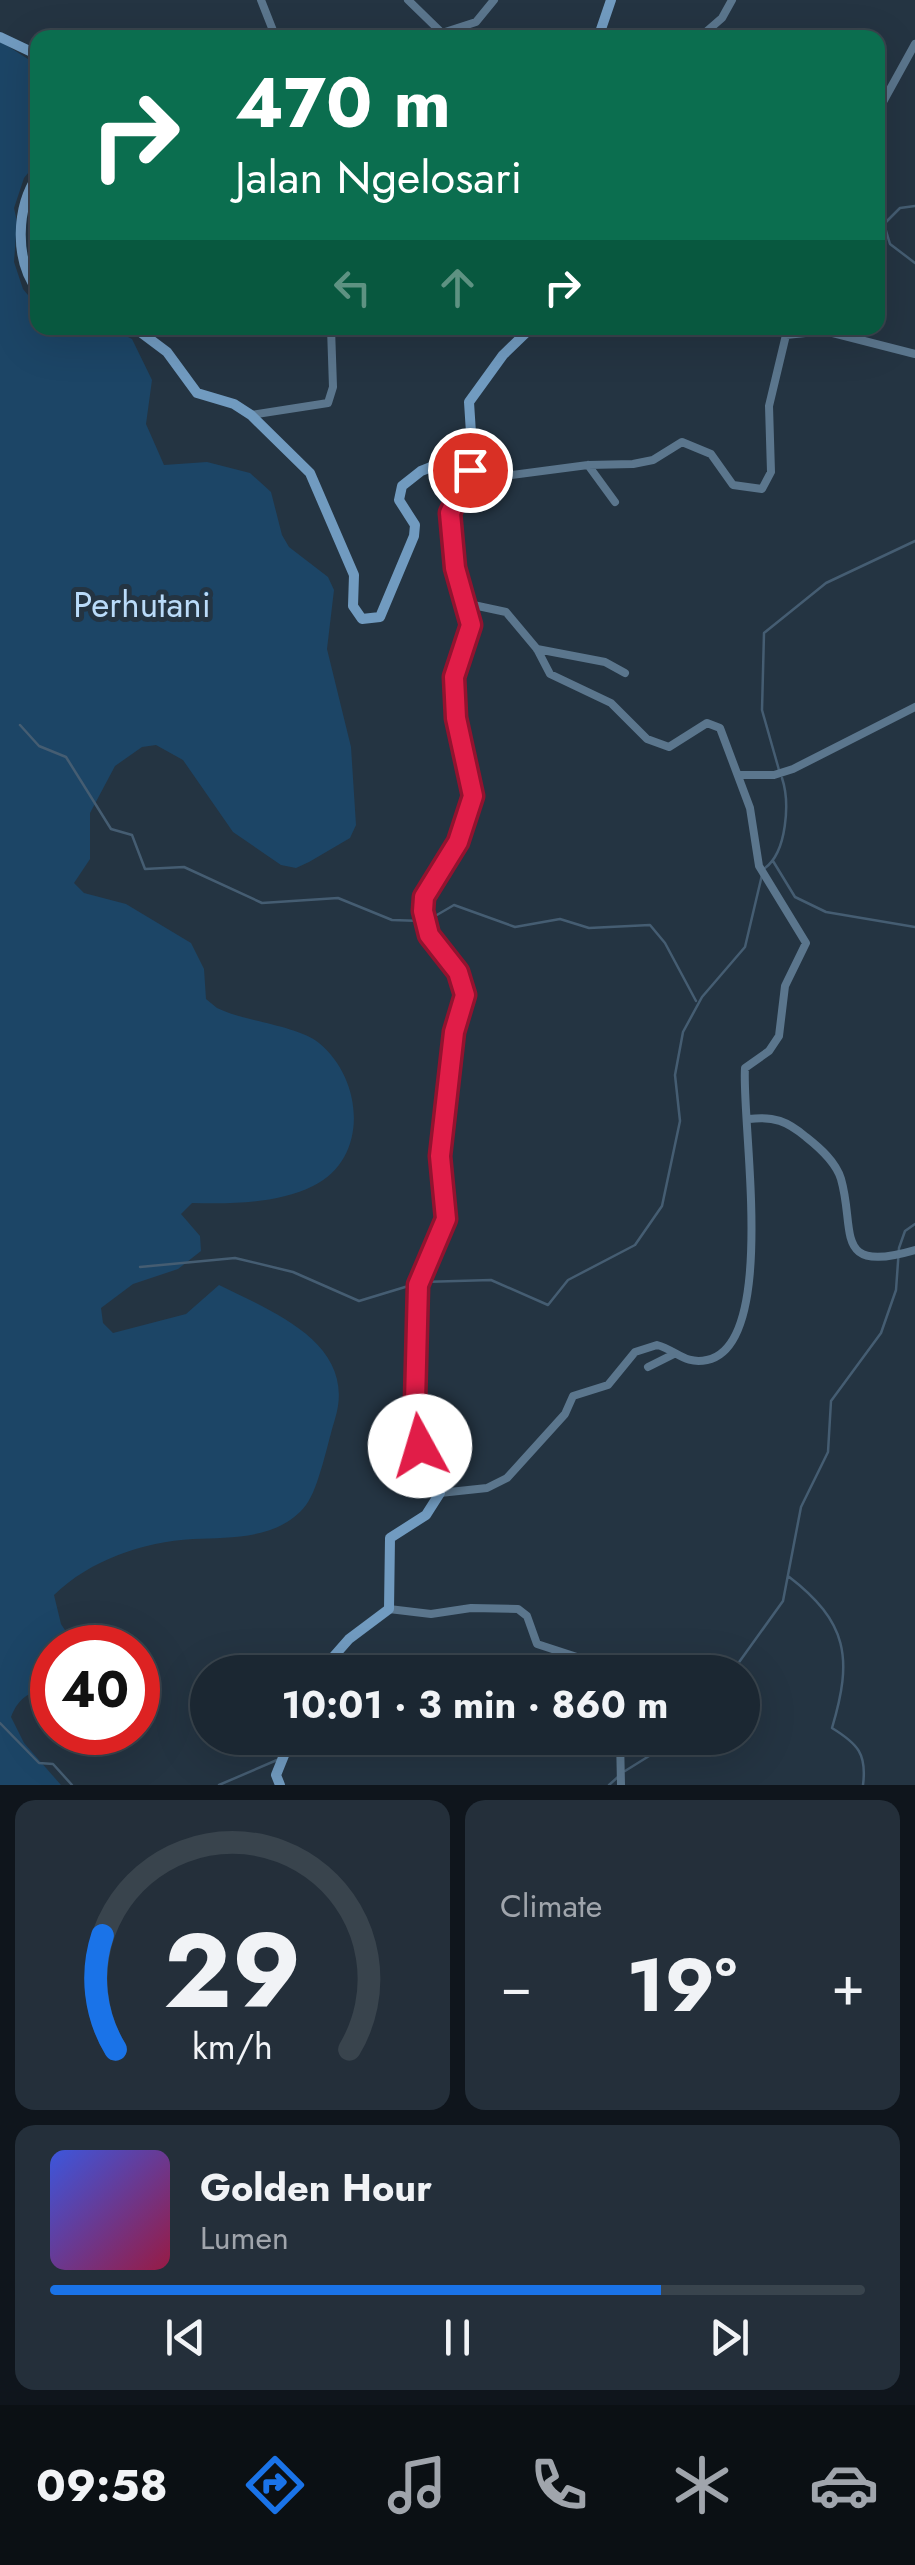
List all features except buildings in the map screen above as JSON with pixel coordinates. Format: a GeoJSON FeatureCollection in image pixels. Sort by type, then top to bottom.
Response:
{"type":"FeatureCollection","features":[{"type":"Feature","properties":{"kind":"street"},"geometry":{"type":"LineString","coordinates":[[261,0],[272,30]]}},
{"type":"Feature","properties":{"kind":"street"},"geometry":{"type":"LineString","coordinates":[[408,0],[429,30]]}},
{"type":"Feature","properties":{"kind":"street"},"geometry":{"type":"LineString","coordinates":[[450,30],[468,26],[494,0]]}},
{"type":"Feature","properties":{"kind":"street"},"geometry":{"type":"LineString","coordinates":[[601,30],[612,0]]}},
{"type":"Feature","properties":{"kind":"street"},"geometry":{"type":"LineString","coordinates":[[708,30],[722,18],[732,0]]}},
{"type":"Feature","properties":{"kind":"street"},"geometry":{"type":"LineString","coordinates":[[0,37],[30,51]]}},
{"type":"Feature","properties":{"kind":"street"},"geometry":{"type":"LineString","coordinates":[[885,98],[915,44]]}},
{"type":"Feature","properties":{"kind":"street"},"geometry":{"type":"LineString","coordinates":[[30,189],[21,256],[30,275]]}},
{"type":"Feature","properties":{"kind":"street"},"geometry":{"type":"LineString","coordinates":[[144,335],[168,352],[197,393],[234,404],[250,416],[316,484],[354,575],[354,609],[366,620],[380,617],[414,536],[415,525],[400,500],[402,486],[421,471],[469,452]]}},
{"type":"Feature","properties":{"kind":"street"},"geometry":{"type":"LineString","coordinates":[[250,416],[328,403],[333,386],[331,335]]}},
{"type":"Feature","properties":{"kind":"street"},"geometry":{"type":"LineString","coordinates":[[440,1494],[416,1424],[420,1282],[446,1219],[440,1156],[454,1032],[465,995],[462,979],[434,946],[423,911],[424,897],[458,842],[473,796],[456,718],[457,663],[470,634],[455,568],[450,513],[470,470],[473,440],[469,402],[524,335]]}},
{"type":"Feature","properties":{"kind":"street"},"geometry":{"type":"LineString","coordinates":[[470,470],[498,477],[588,464],[652,460],[682,442],[711,454],[734,485],[762,489],[771,472],[770,406],[784,335]]}},
{"type":"Feature","properties":{"kind":"street"},"geometry":{"type":"LineString","coordinates":[[841,335],[915,354]]}},
{"type":"Feature","properties":{"kind":"street"},"geometry":{"type":"LineString","coordinates":[[588,464],[615,502]]}},
{"type":"Feature","properties":{"kind":"street"},"geometry":{"type":"LineString","coordinates":[[388,1609],[390,1538],[426,1515],[440,1494],[487,1488],[507,1478],[565,1414],[572,1396],[608,1385],[635,1352],[657,1345],[694,1361],[718,1356],[742,1326],[749,1242],[745,1068],[769,1051],[779,1036],[785,986],[806,943],[759,866],[750,808],[724,734],[714,724],[700,725],[669,747],[655,744],[611,703],[550,674],[537,649],[506,612],[464,603]]}},
{"type":"Feature","properties":{"kind":"street"},"geometry":{"type":"LineString","coordinates":[[537,649],[605,662],[625,672]]}},
{"type":"Feature","properties":{"kind":"street"},"geometry":{"type":"LineString","coordinates":[[738,775],[774,775],[793,769],[915,706]]}},
{"type":"Feature","properties":{"kind":"street"},"geometry":{"type":"LineString","coordinates":[[749,1119],[786,1120],[816,1146],[841,1178],[850,1240],[873,1258],[912,1250]]}},
{"type":"Feature","properties":{"kind":"street"},"geometry":{"type":"LineString","coordinates":[[648,1367],[674,1354]]}},
{"type":"Feature","properties":{"kind":"street"},"geometry":{"type":"LineString","coordinates":[[334,1655],[348,1638],[388,1609],[431,1614],[470,1608],[518,1609],[527,1616],[537,1644],[571,1655]]}},
{"type":"Feature","properties":{"kind":"street"},"geometry":{"type":"LineString","coordinates":[[280,1785],[278,1768],[284,1755]]}},
{"type":"Feature","properties":{"kind":"street"},"geometry":{"type":"LineString","coordinates":[[620,1755],[620,1782]]}},
{"type":"Feature","properties":{"kind":"green space","name":"Perhutani"},"geometry":{"type":"Polygon","coordinates":[[[0,41],[30,60],[30,171],[14,208],[14,262],[30,298],[30,335],[124,335],[132,339],[152,380],[146,424],[164,465],[207,462],[250,473],[271,492],[289,547],[328,577],[334,590],[327,649],[351,747],[356,825],[350,838],[309,862],[296,868],[281,865],[233,832],[183,760],[156,745],[142,747],[115,766],[90,813],[90,859],[74,883],[84,893],[126,904],[191,943],[204,969],[206,999],[217,1008],[297,1032],[319,1043],[345,1077],[354,1118],[352,1138],[331,1173],[313,1186],[269,1200],[192,1203],[181,1214],[200,1236],[201,1251],[178,1269],[133,1284],[101,1308],[103,1323],[113,1333],[186,1314],[219,1285],[306,1334],[334,1370],[339,1393],[315,1487],[295,1516],[268,1531],[174,1541],[118,1555],[84,1572],[54,1595],[62,1625],[30,1625],[30,1694],[11,1717],[30,1755],[35,1755],[61,1785],[0,1785],[0,41]]]}},
{"type":"Feature","properties":{"kind":"waterway"},"geometry":{"type":"LineString","coordinates":[[885,223],[900,208],[915,206]]}},
{"type":"Feature","properties":{"kind":"waterway"},"geometry":{"type":"LineString","coordinates":[[885,227],[890,244],[915,263]]}},
{"type":"Feature","properties":{"kind":"waterway"},"geometry":{"type":"LineString","coordinates":[[779,770],[762,710],[764,633],[826,583],[915,541]]}},
{"type":"Feature","properties":{"kind":"waterway"},"geometry":{"type":"LineString","coordinates":[[20,725],[39,746],[66,757],[111,829],[132,835],[145,869],[184,867],[262,903],[338,898],[392,920],[422,921]]}},
{"type":"Feature","properties":{"kind":"waterway"},"geometry":{"type":"LineString","coordinates":[[765,868],[778,851],[785,826],[782,778]]}},
{"type":"Feature","properties":{"kind":"waterway"},"geometry":{"type":"LineString","coordinates":[[773,861],[795,897],[826,912],[915,927]]}},
{"type":"Feature","properties":{"kind":"waterway"},"geometry":{"type":"LineString","coordinates":[[422,1282],[491,1280],[548,1305],[568,1280],[635,1245],[662,1206],[680,1121],[675,1075],[683,1032],[702,997],[745,947],[762,875]]}},
{"type":"Feature","properties":{"kind":"waterway"},"geometry":{"type":"LineString","coordinates":[[430,919],[454,905],[515,927],[560,919],[589,928],[650,925],[665,943],[696,1001]]}},
{"type":"Feature","properties":{"kind":"waterway"},"geometry":{"type":"LineString","coordinates":[[744,1655],[783,1601],[801,1507],[828,1452],[831,1401],[881,1333],[896,1290],[899,1248],[905,1231],[915,1224]]}},
{"type":"Feature","properties":{"kind":"waterway"},"geometry":{"type":"LineString","coordinates":[[140,1267],[235,1258],[293,1272],[359,1301],[415,1284]]}},
{"type":"Feature","properties":{"kind":"waterway"},"geometry":{"type":"LineString","coordinates":[[788,1576],[823,1609],[834,1626],[843,1661],[832,1728],[859,1751],[864,1765],[863,1785]]}},
{"type":"Feature","properties":{"kind":"waterway"},"geometry":{"type":"LineString","coordinates":[[0,1723],[39,1763],[53,1764],[72,1785]]}},
{"type":"Feature","properties":{"kind":"waterway"},"geometry":{"type":"LineString","coordinates":[[625,1771],[651,1755]]}},
{"type":"Feature","properties":{"kind":"waterway"},"geometry":{"type":"LineString","coordinates":[[219,1785],[277,1760]]}},
{"type":"Feature","properties":{"kind":"waterway"},"geometry":{"type":"LineString","coordinates":[[609,1785],[619,1776]]}},
{"type":"Feature","properties":{"kind":"route"},"geometry":{"type":"LineString","coordinates":[[420,1446],[415,1402],[418,1285],[446,1219],[438,1176],[454,1032],[465,995],[458,972],[434,946],[423,911],[424,897],[448,864],[473,796],[456,718],[454,677],[471,625],[455,568],[450,513],[452,500],[470,470]]}}]}
